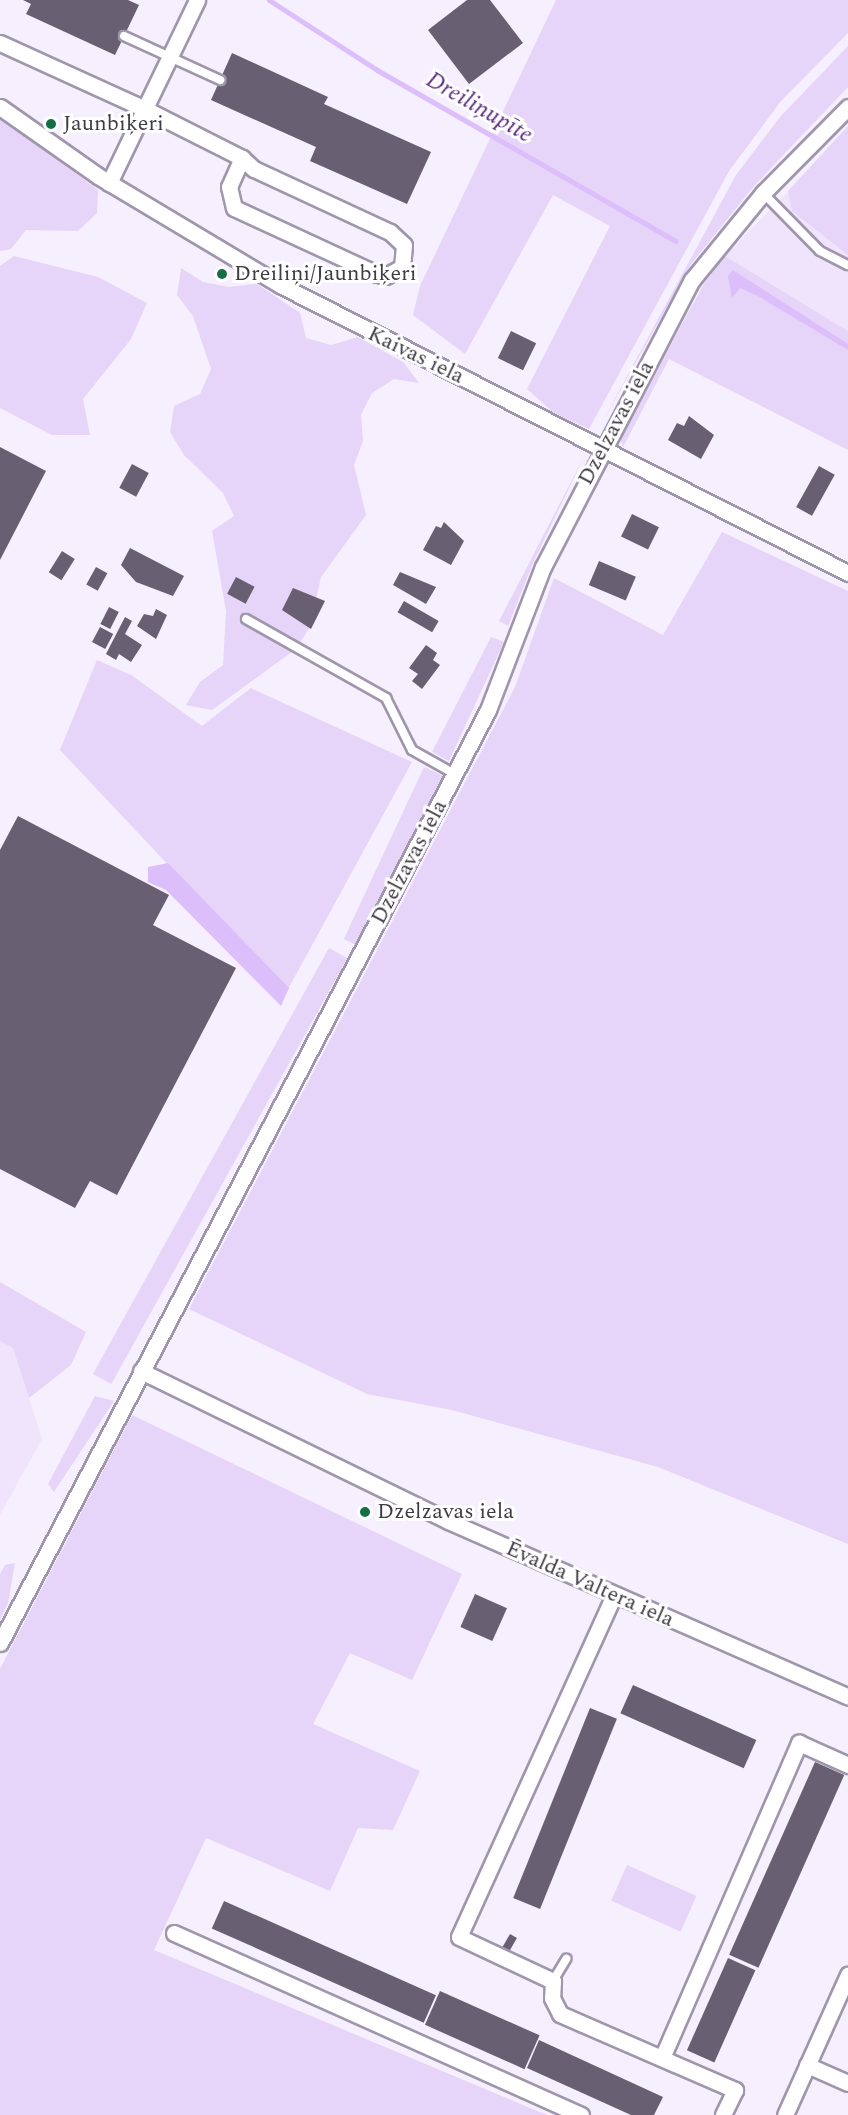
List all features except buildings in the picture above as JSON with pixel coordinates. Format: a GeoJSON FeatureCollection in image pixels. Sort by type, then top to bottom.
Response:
{"type":"FeatureCollection","features":[{"type":"Feature","properties":{"kind":"street"},"geometry":{"type":"LineString","coordinates":[[109,183],[197,0]]}},
{"type":"Feature","properties":{"kind":"street"},"geometry":{"type":"LineString","coordinates":[[0,43],[145,108],[390,232],[404,245],[402,267],[386,276],[377,274],[234,208],[229,188],[242,158]]}},
{"type":"Feature","properties":{"kind":"street","name":"Kaivas iela"},"geometry":{"type":"LineString","coordinates":[[0,107],[109,183],[282,286],[601,450],[848,573]]}},
{"type":"Feature","properties":{"kind":"street","name":"Dzelzavas iela"},"geometry":{"type":"LineString","coordinates":[[0,1643],[488,710],[543,567],[601,450],[692,280],[763,193],[848,107]]}},
{"type":"Feature","properties":{"kind":"street","name":"Ēvalda Valtera iela"},"geometry":{"type":"LineString","coordinates":[[141,1371],[437,1516],[848,1697]]}},
{"type":"Feature","properties":{"kind":"street"},"geometry":{"type":"LineString","coordinates":[[614,1595],[459,1937],[553,1980],[552,1998],[560,2014],[735,2090],[723,2115]]}},
{"type":"Feature","properties":{"kind":"street"},"geometry":{"type":"LineString","coordinates":[[662,2058],[799,1743],[848,1765]]}},
{"type":"Feature","properties":{"kind":"street"},"geometry":{"type":"LineString","coordinates":[[174,1933],[581,2115]]}},
{"type":"Feature","properties":{"kind":"street"},"geometry":{"type":"LineString","coordinates":[[785,2115],[848,1975]]}},
{"type":"Feature","properties":{"kind":"street"},"geometry":{"type":"LineString","coordinates":[[807,2065],[848,2084]]}},
{"type":"Feature","properties":{"kind":"lane"},"geometry":{"type":"LineString","coordinates":[[124,36],[220,80]]}},
{"type":"Feature","properties":{"kind":"lane"},"geometry":{"type":"LineString","coordinates":[[763,193],[820,252],[848,265]]}},
{"type":"Feature","properties":{"kind":"lane"},"geometry":{"type":"LineString","coordinates":[[246,619],[386,698],[411,750],[455,774]]}},
{"type":"Feature","properties":{"kind":"lane"},"geometry":{"type":"LineString","coordinates":[[553,1980],[566,1959]]}},
{"type":"Feature","properties":{"kind":"shaded area"},"geometry":{"type":"Polygon","coordinates":[[[556,0],[848,0],[848,33],[781,101],[729,171],[589,429],[554,413],[527,389],[610,226],[553,195],[465,354],[413,315],[420,286],[556,0]]]}},
{"type":"Feature","properties":{"kind":"shaded area"},"geometry":{"type":"Polygon","coordinates":[[[848,46],[848,87],[755,185],[691,264],[598,430],[736,175],[780,117],[848,46]]]}},
{"type":"Feature","properties":{"kind":"shaded area"},"geometry":{"type":"Polygon","coordinates":[[[0,117],[98,190],[97,213],[78,231],[26,230],[11,249],[0,251],[0,117]]]}},
{"type":"Feature","properties":{"kind":"shaded area"},"geometry":{"type":"Polygon","coordinates":[[[848,126],[848,255],[792,211],[788,191],[848,126]]]}},
{"type":"Feature","properties":{"kind":"shaded area"},"geometry":{"type":"Polygon","coordinates":[[[848,130],[848,331],[725,256],[848,130]]]}},
{"type":"Feature","properties":{"kind":"shaded area"},"geometry":{"type":"Polygon","coordinates":[[[14,256],[98,277],[147,303],[131,339],[83,399],[90,435],[52,435],[0,408],[0,266],[14,256]]]}},
{"type":"Feature","properties":{"kind":"shaded area"},"geometry":{"type":"Polygon","coordinates":[[[725,256],[848,331],[848,450],[669,359],[623,447],[620,437],[704,284],[725,256]]]}},
{"type":"Feature","properties":{"kind":"shaded area"},"geometry":{"type":"Polygon","coordinates":[[[181,268],[203,282],[229,287],[257,284],[300,313],[306,338],[331,345],[358,337],[403,362],[419,383],[394,379],[372,393],[361,415],[363,441],[354,465],[366,515],[321,577],[310,627],[296,649],[212,710],[186,705],[200,682],[223,665],[226,611],[212,531],[234,516],[223,493],[184,455],[170,432],[174,406],[200,394],[211,369],[193,316],[177,295],[181,268]]]}},
{"type":"Feature","properties":{"kind":"shaded area"},"geometry":{"type":"Polygon","coordinates":[[[733,270],[848,344],[848,350],[758,296],[740,288],[732,298],[728,276],[733,270]]]}},
{"type":"Feature","properties":{"kind":"shaded area"},"geometry":{"type":"Polygon","coordinates":[[[584,457],[533,563],[508,626],[499,621],[584,457]]]}},
{"type":"Feature","properties":{"kind":"shaded area"},"geometry":{"type":"Polygon","coordinates":[[[722,532],[848,591],[848,1544],[658,1467],[452,1410],[367,1394],[189,1309],[515,687],[554,578],[663,635],[722,532]]]}},
{"type":"Feature","properties":{"kind":"shaded area"},"geometry":{"type":"Polygon","coordinates":[[[491,637],[504,642],[449,761],[432,752],[491,637]]]}},
{"type":"Feature","properties":{"kind":"shaded area"},"geometry":{"type":"Polygon","coordinates":[[[97,660],[131,675],[202,726],[251,688],[412,762],[287,991],[60,750],[97,660]]]}},
{"type":"Feature","properties":{"kind":"shaded area"},"geometry":{"type":"Polygon","coordinates":[[[424,767],[443,776],[363,948],[344,939],[424,767]]]}},
{"type":"Feature","properties":{"kind":"shaded area"},"geometry":{"type":"Polygon","coordinates":[[[168,863],[289,988],[281,1006],[166,890],[148,882],[148,867],[168,863]]]}},
{"type":"Feature","properties":{"kind":"shaded area"},"geometry":{"type":"Polygon","coordinates":[[[329,948],[347,958],[111,1384],[93,1374],[329,948]]]}},
{"type":"Feature","properties":{"kind":"shaded area"},"geometry":{"type":"Polygon","coordinates":[[[0,1282],[86,1332],[71,1365],[29,1398],[13,1348],[0,1341],[0,1282]]]}},
{"type":"Feature","properties":{"kind":"shaded area"},"geometry":{"type":"Polygon","coordinates":[[[0,1341],[13,1348],[42,1439],[0,1515],[0,1341]]]}},
{"type":"Feature","properties":{"kind":"shaded area"},"geometry":{"type":"Polygon","coordinates":[[[95,1396],[114,1401],[54,1492],[48,1484],[95,1396]]]}},
{"type":"Feature","properties":{"kind":"shaded area"},"geometry":{"type":"Polygon","coordinates":[[[132,1415],[462,1574],[412,1680],[350,1653],[313,1724],[420,1771],[393,1830],[358,1828],[330,1891],[206,1838],[154,1950],[547,2115],[0,2115],[0,1669],[132,1415]]]}},
{"type":"Feature","properties":{"kind":"shaded area"},"geometry":{"type":"Polygon","coordinates":[[[15,1563],[8,1603],[0,1620],[0,1574],[5,1565],[15,1563]]]}},
{"type":"Feature","properties":{"kind":"shaded area"},"geometry":{"type":"Polygon","coordinates":[[[627,1865],[696,1896],[681,1932],[611,1901],[627,1865]]]}},
{"type":"Feature","properties":{"kind":"waterway","name":"Dreiliņupīte"},"geometry":{"type":"LineString","coordinates":[[269,0],[377,70],[675,241]]}},
{"type":"Feature","properties":{"kind":"place","name":"Jaunbiķeri"},"geometry":{"type":"Point","coordinates":[51,124]}},
{"type":"Feature","properties":{"kind":"place","name":"Dreiliņi/Jaunbiķeri"},"geometry":{"type":"Point","coordinates":[222,274]}},
{"type":"Feature","properties":{"kind":"place","name":"Dzelzavas iela"},"geometry":{"type":"Point","coordinates":[365,1512]}}]}
